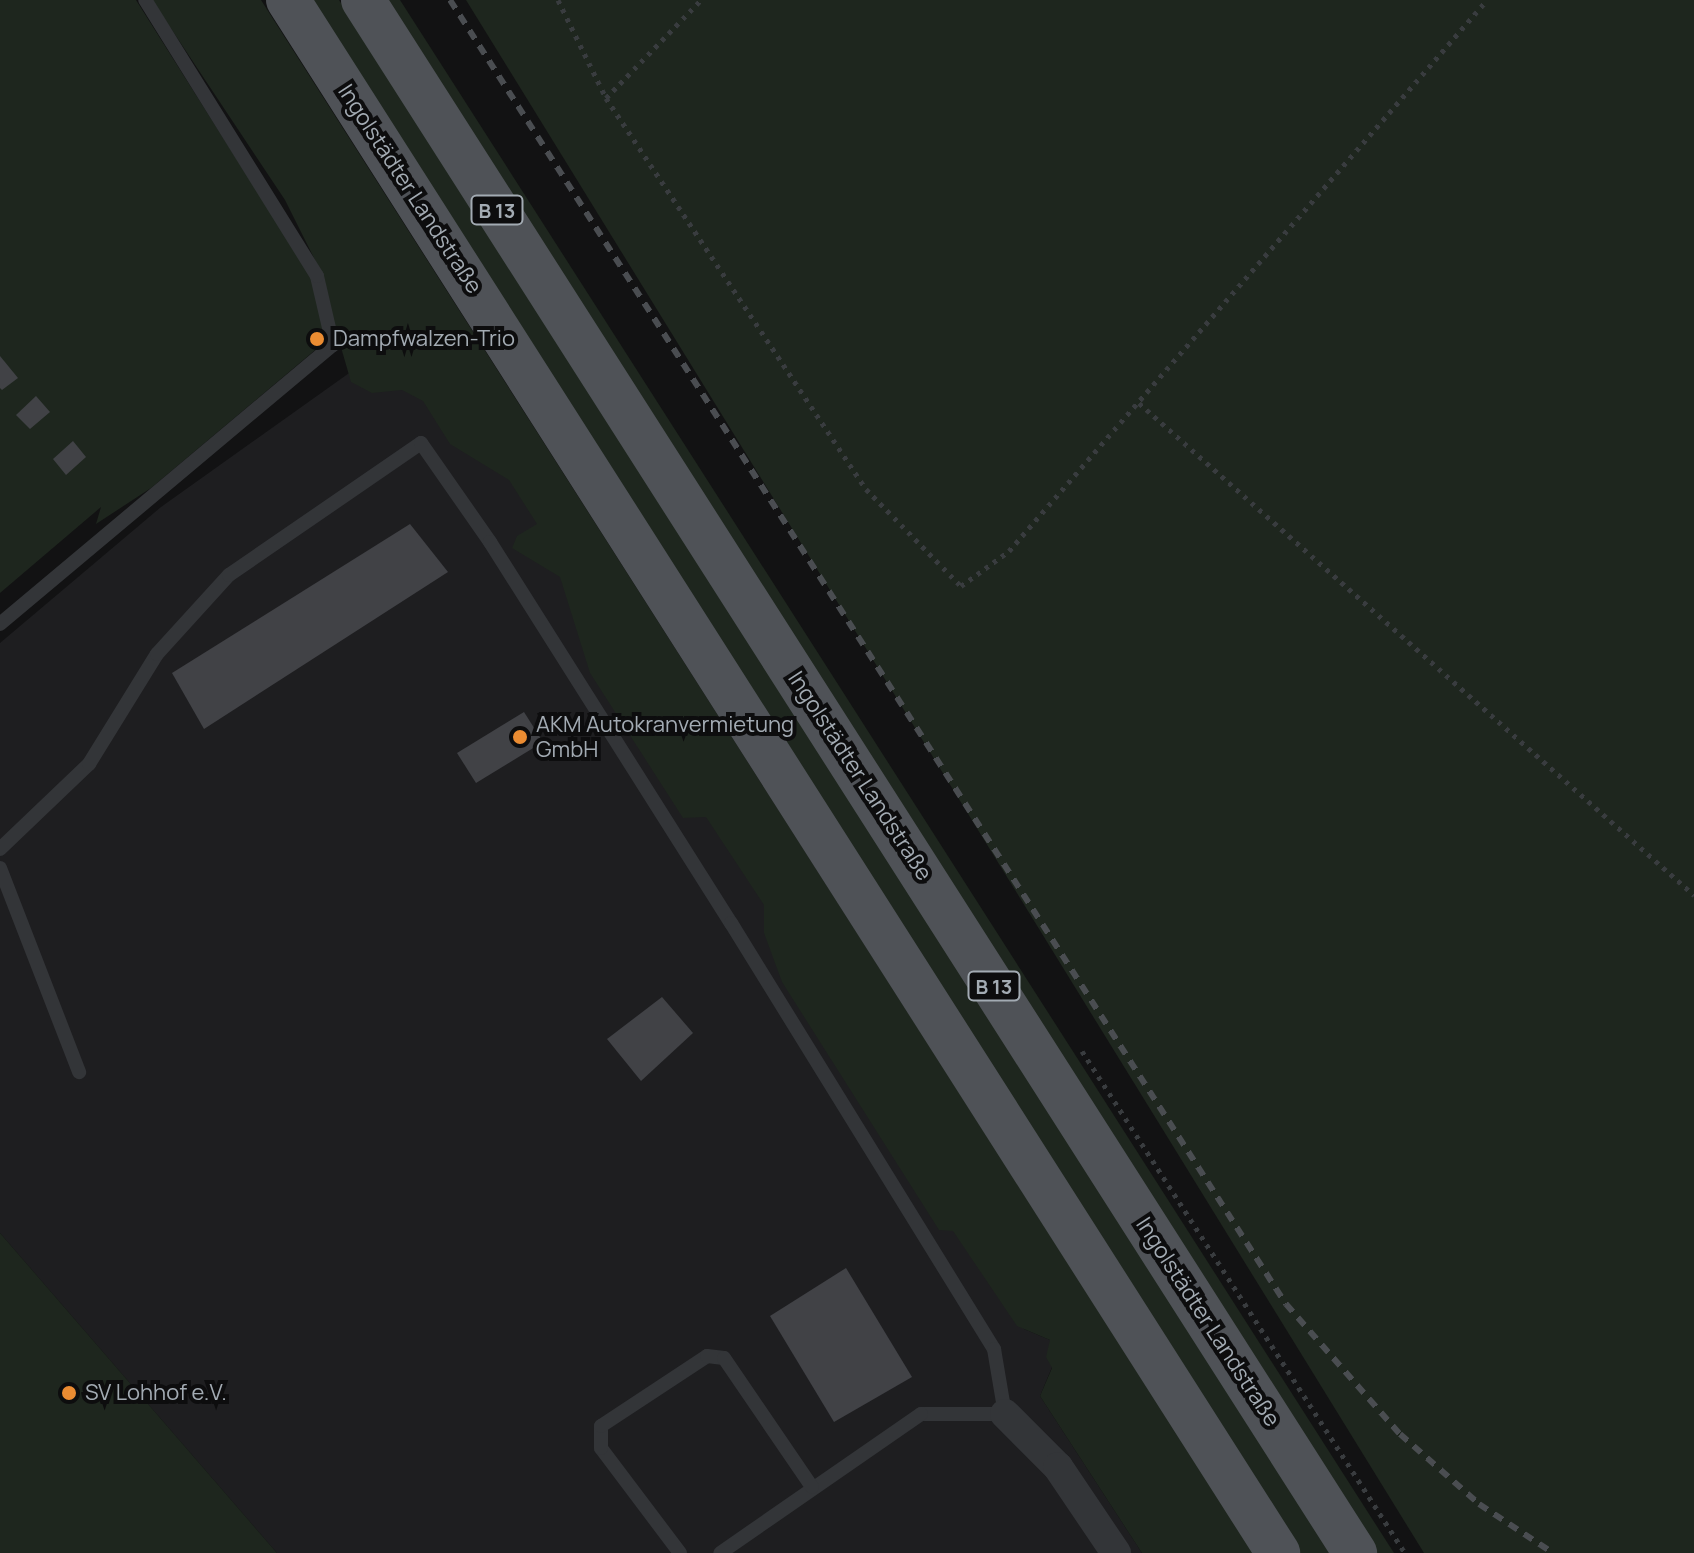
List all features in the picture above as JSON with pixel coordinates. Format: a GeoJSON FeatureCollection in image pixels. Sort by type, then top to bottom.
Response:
{"type":"FeatureCollection","features":[{"type":"Feature","properties":{"kind":"main road","name":"Ingolstädter Landstraße"},"geometry":{"type":"LineString","coordinates":[[288,0],[1278,1553]]}},
{"type":"Feature","properties":{"kind":"main road","name":"Ingolstädter Landstraße"},"geometry":{"type":"LineString","coordinates":[[363,0],[1355,1553]]}},
{"type":"Feature","properties":{"kind":"street"},"geometry":{"type":"LineString","coordinates":[[1005,1414],[1058,1467],[1116,1553]]}},
{"type":"Feature","properties":{"kind":"lane"},"geometry":{"type":"LineString","coordinates":[[0,624],[333,345],[317,276],[145,0]]}},
{"type":"Feature","properties":{"kind":"lane"},"geometry":{"type":"LineString","coordinates":[[0,849],[89,764],[157,654],[229,575],[421,443],[714,896],[994,1349],[1005,1414],[921,1414],[720,1553]]}},
{"type":"Feature","properties":{"kind":"lane"},"geometry":{"type":"LineString","coordinates":[[0,868],[79,1072]]}},
{"type":"Feature","properties":{"kind":"lane"},"geometry":{"type":"LineString","coordinates":[[680,1553],[601,1448],[601,1426],[707,1356],[724,1358],[812,1487]]}},
{"type":"Feature","properties":{"kind":"path"},"geometry":{"type":"LineString","coordinates":[[558,0],[606,98],[866,489],[961,586],[1009,551],[1487,0]]}},
{"type":"Feature","properties":{"kind":"path"},"geometry":{"type":"LineString","coordinates":[[606,98],[701,0]]}},
{"type":"Feature","properties":{"kind":"path"},"geometry":{"type":"LineString","coordinates":[[1139,403],[1694,895]]}},
{"type":"Feature","properties":{"kind":"shaded area"},"geometry":{"type":"Polygon","coordinates":[[[0,0],[136,0],[311,277],[327,340],[151,488],[96,524],[101,507],[0,593],[0,0]]]}},
{"type":"Feature","properties":{"kind":"shaded area"},"geometry":{"type":"Polygon","coordinates":[[[152,0],[261,0],[1253,1553],[1142,1553],[1040,1396],[1052,1368],[1046,1357],[1050,1340],[1017,1326],[953,1231],[939,1230],[782,982],[764,933],[764,905],[706,817],[683,818],[590,673],[560,577],[512,548],[517,536],[537,524],[509,480],[450,444],[423,401],[402,390],[372,393],[351,382],[317,264],[285,200],[152,0]]]}},
{"type":"Feature","properties":{"kind":"shaded area"},"geometry":{"type":"Polygon","coordinates":[[[309,0],[339,0],[1330,1553],[1300,1553],[309,0]]]}},
{"type":"Feature","properties":{"kind":"shaded area"},"geometry":{"type":"Polygon","coordinates":[[[384,0],[400,0],[1394,1553],[1375,1553],[384,0]]]}},
{"type":"Feature","properties":{"kind":"shaded area"},"geometry":{"type":"Polygon","coordinates":[[[466,0],[1694,0],[1694,1553],[1424,1553],[466,0]]]}},
{"type":"Feature","properties":{"kind":"shaded area"},"geometry":{"type":"Polygon","coordinates":[[[418,324],[1024,1329],[1050,1340],[1052,1367],[1040,1396],[1142,1553],[277,1553],[0,1233],[0,643],[161,507],[418,324]]]}},
{"type":"Feature","properties":{"kind":"shaded area","name":"SV Lohhof e.V."},"geometry":{"type":"Polygon","coordinates":[[[0,1233],[277,1553],[0,1553],[0,1233]]]}},
{"type":"Feature","properties":{"kind":"building"},"geometry":{"type":"Polygon","coordinates":[[[0,356],[18,378],[2,390],[0,388],[0,356]]]}},
{"type":"Feature","properties":{"kind":"building"},"geometry":{"type":"Polygon","coordinates":[[[36,396],[50,412],[30,429],[16,415],[36,396]]]}},
{"type":"Feature","properties":{"kind":"building"},"geometry":{"type":"Polygon","coordinates":[[[73,441],[86,457],[66,475],[53,459],[73,441]]]}},
{"type":"Feature","properties":{"kind":"building"},"geometry":{"type":"Polygon","coordinates":[[[410,524],[448,572],[204,729],[172,673],[410,524]]]}},
{"type":"Feature","properties":{"kind":"building"},"geometry":{"type":"Polygon","coordinates":[[[524,712],[543,742],[476,783],[457,753],[524,712]]]}},
{"type":"Feature","properties":{"kind":"building"},"geometry":{"type":"Polygon","coordinates":[[[662,997],[693,1033],[641,1081],[607,1039],[662,997]]]}},
{"type":"Feature","properties":{"kind":"building"},"geometry":{"type":"Polygon","coordinates":[[[846,1268],[912,1377],[834,1422],[770,1316],[846,1268]]]}},
{"type":"Feature","properties":{"kind":"railway"},"geometry":{"type":"LineString","coordinates":[[450,0],[1286,1304],[1400,1434],[1479,1504],[1553,1553]]}},
{"type":"Feature","properties":{"kind":"place","name":"Dampfwalzen-Trio"},"geometry":{"type":"Point","coordinates":[317,339]}},
{"type":"Feature","properties":{"kind":"place","name":"AKM Autokranvermietung GmbH"},"geometry":{"type":"Point","coordinates":[520,737]}},
{"type":"Feature","properties":{"kind":"place","name":"SV Lohhof e.V."},"geometry":{"type":"Point","coordinates":[69,1393]}}]}
